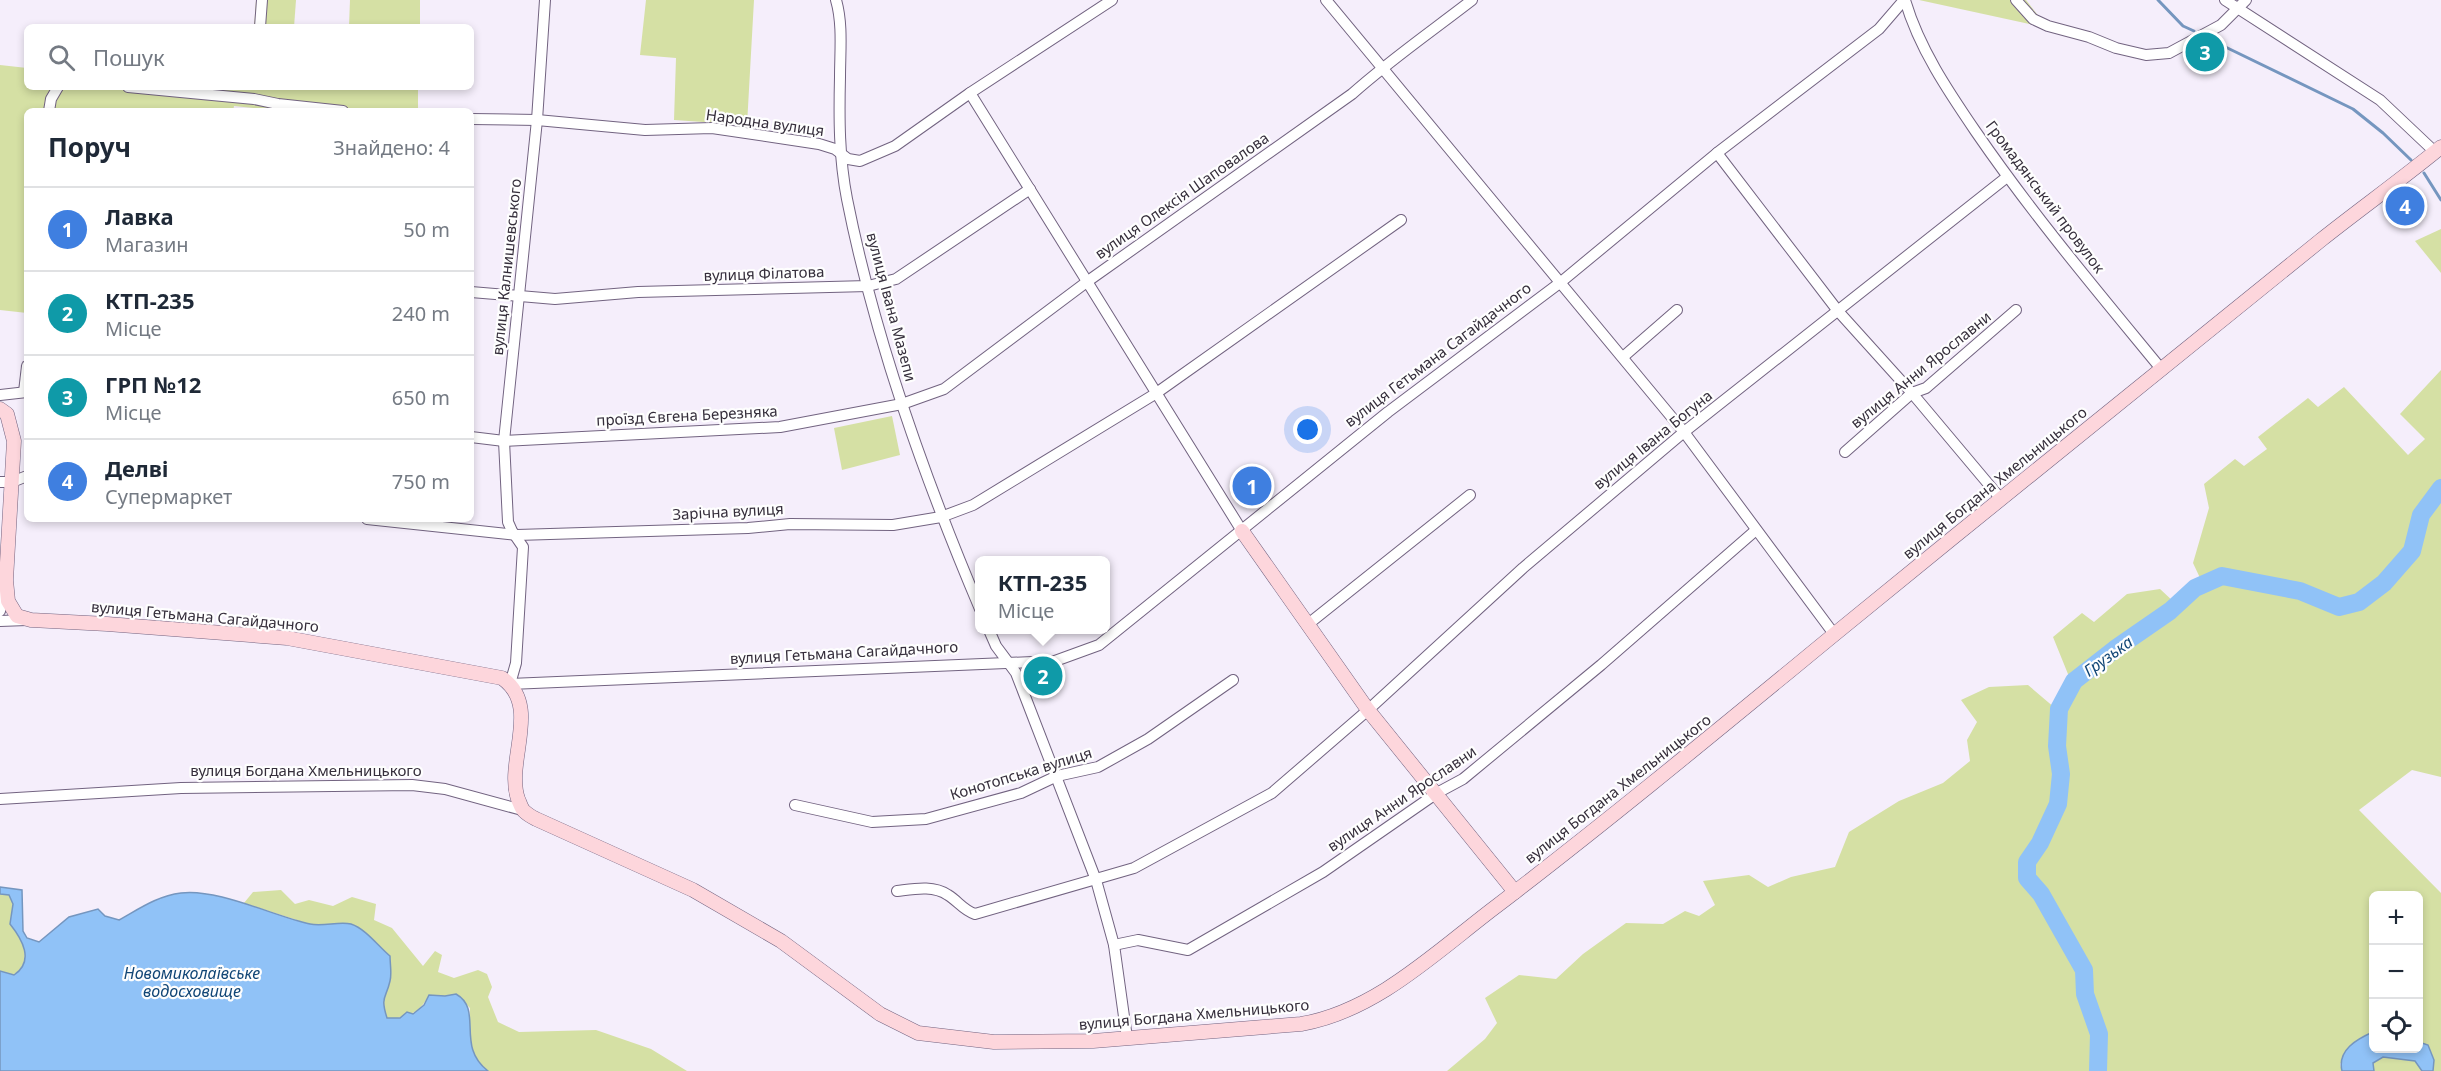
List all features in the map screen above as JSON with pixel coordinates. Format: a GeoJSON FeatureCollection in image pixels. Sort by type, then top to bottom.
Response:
{"type":"FeatureCollection","features":[{"type":"Feature","properties":{"kind":"street"},"geometry":{"type":"LineString","coordinates":[[260,24],[262,0]]}},
{"type":"Feature","properties":{"kind":"street","name":"вулиця Калнишевського"},"geometry":{"type":"LineString","coordinates":[[510,684],[516,663],[523,547],[508,522],[504,441],[537,120],[545,0]]}},
{"type":"Feature","properties":{"kind":"street","name":"вулиця Івана Мазепи"},"geometry":{"type":"LineString","coordinates":[[836,0],[840,45],[840,152],[847,198],[868,286],[902,404],[941,517],[975,597]]}},
{"type":"Feature","properties":{"kind":"street","name":"Народна вулиця"},"geometry":{"type":"LineString","coordinates":[[474,119],[537,120],[645,130],[712,128],[819,144],[840,152],[849,159],[860,161],[895,146],[970,93],[1112,0]]}},
{"type":"Feature","properties":{"kind":"street"},"geometry":{"type":"LineString","coordinates":[[1326,0],[1684,432],[1834,634]]}},
{"type":"Feature","properties":{"kind":"street","name":"вулиця Олексія Шаповалова"},"geometry":{"type":"LineString","coordinates":[[902,404],[944,388],[1088,280],[1352,94],[1383,66],[1416,44],[1472,0]]}},
{"type":"Feature","properties":{"kind":"street","name":"вулиця Гетьмана Сагайдачного"},"geometry":{"type":"LineString","coordinates":[[0,621],[31,620],[107,624],[287,638],[487,674],[502,678],[510,684],[1055,661],[1099,645],[1388,412],[1561,282],[1717,153],[1879,29],[1905,0]]}},
{"type":"Feature","properties":{"kind":"street","name":"Громадянський провулок"},"geometry":{"type":"LineString","coordinates":[[1905,0],[1911,20],[1948,92],[2007,177],[2162,370]]}},
{"type":"Feature","properties":{"kind":"street"},"geometry":{"type":"LineString","coordinates":[[2016,0],[2034,19],[2048,26],[2089,37],[2116,48],[2146,55],[2169,53],[2221,26],[2246,0]]}},
{"type":"Feature","properties":{"kind":"street"},"geometry":{"type":"LineString","coordinates":[[2224,0],[2380,100],[2439,153]]}},
{"type":"Feature","properties":{"kind":"street"},"geometry":{"type":"LineString","coordinates":[[50,108],[51,99],[56,90]]}},
{"type":"Feature","properties":{"kind":"street"},"geometry":{"type":"LineString","coordinates":[[160,90],[254,99],[315,108]]}},
{"type":"Feature","properties":{"kind":"street"},"geometry":{"type":"LineString","coordinates":[[254,99],[255,90]]}},
{"type":"Feature","properties":{"kind":"street"},"geometry":{"type":"LineString","coordinates":[[970,93],[1242,531],[1368,710],[1515,892]]}},
{"type":"Feature","properties":{"kind":"street"},"geometry":{"type":"LineString","coordinates":[[1717,153],[1838,311],[1912,393],[2001,499]]}},
{"type":"Feature","properties":{"kind":"street","name":"вулиця Богдана Хмельницького"},"geometry":{"type":"LineString","coordinates":[[0,799],[181,788],[412,785],[445,789],[522,810],[536,819],[693,890],[781,941],[880,1014],[918,1033],[994,1042],[1093,1041],[1273,1027],[1322,1020],[1354,1007],[1396,983],[1515,892],[1677,765],[1834,634],[2324,238],[2439,153]]}},
{"type":"Feature","properties":{"kind":"street","name":"вулиця Івана Богуна"},"geometry":{"type":"LineString","coordinates":[[897,891],[929,888],[939,890],[950,895],[966,911],[975,914],[1134,868],[1272,793],[1368,710],[1523,568],[1684,432],[2007,177]]}},
{"type":"Feature","properties":{"kind":"street","name":"вулиця Філатова"},"geometry":{"type":"LineString","coordinates":[[474,292],[555,299],[638,292],[868,286],[896,279],[1030,189]]}},
{"type":"Feature","properties":{"kind":"street"},"geometry":{"type":"LineString","coordinates":[[941,517],[973,505],[1155,394],[1401,220]]}},
{"type":"Feature","properties":{"kind":"street"},"geometry":{"type":"LineString","coordinates":[[1623,357],[1677,310]]}},
{"type":"Feature","properties":{"kind":"street","name":"вулиця Анни Ярославни"},"geometry":{"type":"LineString","coordinates":[[1845,452],[1912,393],[1926,388],[2016,310]]}},
{"type":"Feature","properties":{"kind":"street"},"geometry":{"type":"LineString","coordinates":[[0,395],[24,392]]}},
{"type":"Feature","properties":{"kind":"street","name":"проїзд Євгена Березняка"},"geometry":{"type":"LineString","coordinates":[[474,437],[504,441],[780,427],[902,404]]}},
{"type":"Feature","properties":{"kind":"street"},"geometry":{"type":"LineString","coordinates":[[0,409],[7,414],[14,441],[6,482],[8,601],[17,616],[31,620]]}},
{"type":"Feature","properties":{"kind":"street"},"geometry":{"type":"LineString","coordinates":[[6,482],[24,477]]}},
{"type":"Feature","properties":{"kind":"street"},"geometry":{"type":"LineString","coordinates":[[1307,625],[1470,495]]}},
{"type":"Feature","properties":{"kind":"street","name":"Зарічна вулиця"},"geometry":{"type":"LineString","coordinates":[[395,522],[516,535],[748,528],[790,524],[893,525],[941,517]]}},
{"type":"Feature","properties":{"kind":"street","name":"вулиця Анни Ярославни"},"geometry":{"type":"LineString","coordinates":[[1114,945],[1138,940],[1188,950],[1323,872],[1437,793],[1463,779],[1601,665],[1756,530]]}},
{"type":"Feature","properties":{"kind":"street"},"geometry":{"type":"LineString","coordinates":[[0,611],[6,580]]}},
{"type":"Feature","properties":{"kind":"street"},"geometry":{"type":"LineString","coordinates":[[991,634],[1006,662],[1016,673],[1096,880],[1114,945],[1127,1038]]}},
{"type":"Feature","properties":{"kind":"street","name":"Конотопська вулиця"},"geometry":{"type":"LineString","coordinates":[[795,804],[872,822],[926,819],[1021,793],[1057,776],[1098,767],[1148,739],[1233,680]]}},
{"type":"Feature","properties":{"kind":"street"},"geometry":{"type":"LineString","coordinates":[[510,684],[519,700],[521,714],[515,789],[522,810]]}},
{"type":"Feature","properties":{"kind":"green space"},"geometry":{"type":"Polygon","coordinates":[[[256,0],[296,0],[294,24],[254,24],[256,0]]]}},
{"type":"Feature","properties":{"kind":"green space"},"geometry":{"type":"Polygon","coordinates":[[[350,0],[420,0],[420,24],[349,24],[350,0]]]}},
{"type":"Feature","properties":{"kind":"green space"},"geometry":{"type":"Polygon","coordinates":[[[646,0],[754,0],[747,125],[674,120],[676,58],[640,55],[646,0]]]}},
{"type":"Feature","properties":{"kind":"green space"},"geometry":{"type":"Polygon","coordinates":[[[1919,0],[2026,0],[2048,28],[1919,0]]]}},
{"type":"Feature","properties":{"kind":"green space"},"geometry":{"type":"Polygon","coordinates":[[[0,65],[24,68],[24,90],[418,90],[418,108],[234,106],[234,108],[24,108],[24,313],[0,310],[0,65]]]}},
{"type":"Feature","properties":{"kind":"green space"},"geometry":{"type":"Polygon","coordinates":[[[2441,229],[2441,273],[2415,241],[2441,229]]]}},
{"type":"Feature","properties":{"kind":"green space"},"geometry":{"type":"Polygon","coordinates":[[[2441,370],[2441,777],[2412,770],[2359,810],[2441,893],[2441,1071],[2433,1071],[2434,1060],[2428,1045],[2423,1043],[2423,891],[2369,891],[2369,1034],[2360,1038],[2340,1064],[2342,1071],[1447,1071],[1485,1039],[1497,1023],[1485,998],[1519,975],[1556,979],[1583,954],[1626,923],[1663,924],[1685,911],[1699,916],[1715,905],[1703,881],[1749,875],[1768,887],[1791,877],[1835,867],[1849,832],[1899,801],[1943,783],[1970,761],[1967,740],[1977,722],[1961,700],[1989,687],[2028,685],[2055,708],[2070,679],[2053,637],[2082,613],[2094,622],[2127,594],[2160,589],[2175,603],[2201,580],[2193,563],[2209,508],[2204,484],[2235,459],[2244,466],[2267,449],[2258,437],[2308,398],[2318,407],[2344,387],[2408,455],[2425,439],[2400,414],[2441,370]]]}},
{"type":"Feature","properties":{"kind":"green space"},"geometry":{"type":"Polygon","coordinates":[[[892,416],[900,455],[842,470],[834,428],[892,416]]]}},
{"type":"Feature","properties":{"kind":"green space"},"geometry":{"type":"Polygon","coordinates":[[[281,890],[295,904],[309,900],[333,906],[352,897],[376,904],[374,920],[392,928],[423,966],[435,951],[442,955],[438,972],[454,978],[478,970],[487,974],[492,987],[488,997],[498,1022],[519,1032],[596,1030],[651,1049],[687,1071],[488,1071],[476,1058],[473,1050],[470,1034],[470,1008],[456,994],[429,995],[412,1013],[387,1019],[384,999],[391,978],[390,956],[365,932],[330,925],[312,925],[244,903],[253,892],[281,890]]]}},
{"type":"Feature","properties":{"kind":"green space"},"geometry":{"type":"Polygon","coordinates":[[[0,894],[9,895],[13,904],[10,924],[19,936],[24,950],[24,963],[13,975],[0,971],[0,894]]]}},
{"type":"Feature","properties":{"kind":"green space"},"geometry":{"type":"Polygon","coordinates":[[[2383,1057],[2415,1061],[2422,1071],[2374,1071],[2373,1063],[2383,1057]]]}},
{"type":"Feature","properties":{"kind":"water","name":"Новомиколаївське водосховище"},"geometry":{"type":"Polygon","coordinates":[[[0,887],[22,890],[23,931],[27,938],[39,942],[69,917],[98,909],[105,916],[119,920],[156,900],[181,893],[211,895],[228,899],[310,924],[351,924],[367,934],[390,956],[391,978],[384,1001],[387,1018],[400,1018],[407,1012],[413,1014],[424,1005],[429,995],[456,994],[464,1001],[468,1009],[473,1051],[478,1061],[488,1071],[0,1071],[0,971],[14,975],[24,963],[25,957],[19,936],[10,924],[13,904],[9,895],[0,894],[0,887]]]}},
{"type":"Feature","properties":{"kind":"water"},"geometry":{"type":"Polygon","coordinates":[[[2369,1034],[2369,1053],[2423,1053],[2423,1043],[2428,1045],[2434,1060],[2433,1071],[2422,1071],[2415,1061],[2383,1057],[2373,1063],[2374,1071],[2342,1071],[2342,1057],[2345,1051],[2369,1034]]]}},
{"type":"Feature","properties":{"kind":"waterway"},"geometry":{"type":"LineString","coordinates":[[2158,0],[2183,26],[2194,31]]}},
{"type":"Feature","properties":{"kind":"waterway"},"geometry":{"type":"LineString","coordinates":[[2211,40],[2353,109],[2411,160]]}},
{"type":"Feature","properties":{"kind":"waterway"},"geometry":{"type":"LineString","coordinates":[[2424,173],[2441,200]]}},
{"type":"Feature","properties":{"kind":"waterway","name":"Грузька"},"geometry":{"type":"LineString","coordinates":[[2098,1071],[2099,1034],[2085,994],[2084,970],[2041,894],[2027,878],[2027,862],[2040,843],[2058,804],[2061,774],[2057,746],[2059,709],[2074,681],[2170,611],[2195,588],[2222,576],[2300,591],[2339,607],[2359,602],[2384,583],[2412,551],[2421,515],[2441,488]]}},
{"type":"Feature","properties":{"kind":"place","name":"ГРП №12"},"geometry":{"type":"Point","coordinates":[2205,52]}},
{"type":"Feature","properties":{"kind":"place","name":"Делві"},"geometry":{"type":"Point","coordinates":[2405,206]}},
{"type":"Feature","properties":{"kind":"place","name":"Лавка"},"geometry":{"type":"Point","coordinates":[1252,486]}},
{"type":"Feature","properties":{"kind":"place","name":"КТП-235"},"geometry":{"type":"Point","coordinates":[1043,676]}}]}
